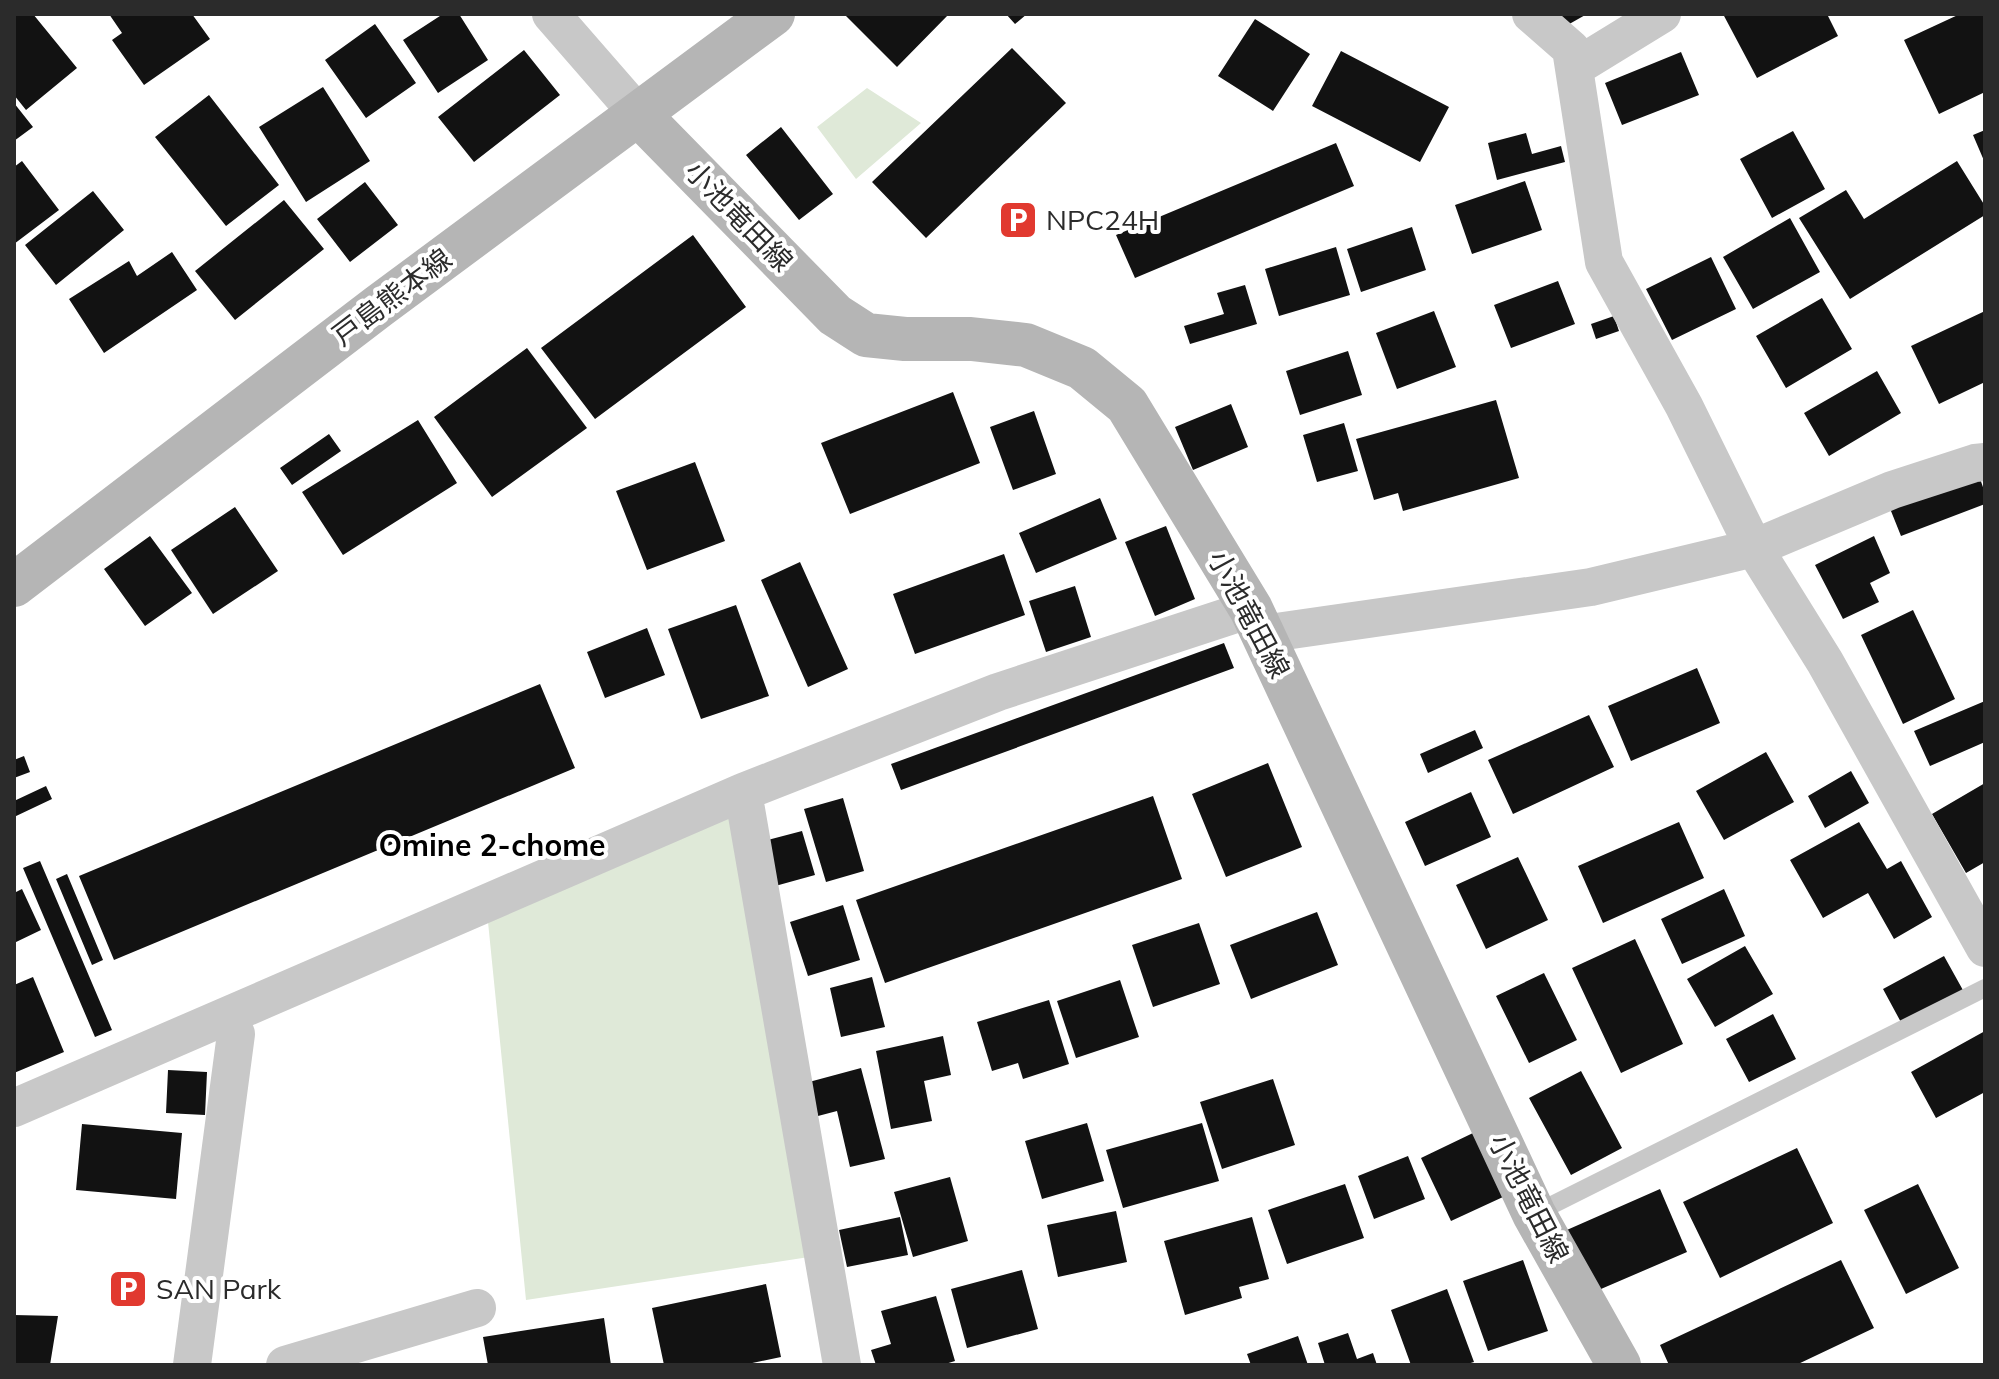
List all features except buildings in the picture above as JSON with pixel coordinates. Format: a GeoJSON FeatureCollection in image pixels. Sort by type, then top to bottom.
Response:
{"type":"FeatureCollection","features":[{"type":"Feature","properties":{"kind":"main road","name":"戸島熊本線"},"geometry":{"type":"LineString","coordinates":[[14,585],[367,316],[773,14]]}},
{"type":"Feature","properties":{"kind":"main road","name":"小池竜田線"},"geometry":{"type":"LineString","coordinates":[[639,115],[835,315],[866,335],[905,339],[971,339],[1026,345],[1082,368],[1127,405],[1257,622],[1534,1214],[1619,1365]]}},
{"type":"Feature","properties":{"kind":"street"},"geometry":{"type":"LineString","coordinates":[[551,14],[639,115]]}},
{"type":"Feature","properties":{"kind":"street"},"geometry":{"type":"LineString","coordinates":[[1531,14],[1571,49],[1604,262],[1684,406],[1754,548],[1825,662],[1985,948]]}},
{"type":"Feature","properties":{"kind":"street"},"geometry":{"type":"LineString","coordinates":[[1574,68],[1662,14]]}},
{"type":"Feature","properties":{"kind":"street"},"geometry":{"type":"LineString","coordinates":[[14,1108],[743,792],[998,692],[1257,622],[1591,587],[1754,548],[1892,490],[1985,462]]}},
{"type":"Feature","properties":{"kind":"street"},"geometry":{"type":"LineString","coordinates":[[743,792],[842,1365]]}},
{"type":"Feature","properties":{"kind":"street"},"geometry":{"type":"LineString","coordinates":[[192,1365],[236,1034]]}},
{"type":"Feature","properties":{"kind":"street"},"geometry":{"type":"LineString","coordinates":[[285,1365],[477,1308]]}},
{"type":"Feature","properties":{"kind":"lane"},"geometry":{"type":"LineString","coordinates":[[1534,1214],[1985,988]]}},
{"type":"Feature","properties":{"kind":"green space"},"geometry":{"type":"Polygon","coordinates":[[[867,88],[921,123],[856,179],[817,127],[867,88]]]}},
{"type":"Feature","properties":{"kind":"green space"},"geometry":{"type":"Polygon","coordinates":[[[736,810],[809,1257],[526,1300],[488,922],[736,810]]]}},
{"type":"Feature","properties":{"kind":"place","name":"NPC24H"},"geometry":{"type":"Point","coordinates":[1018,220]}},
{"type":"Feature","properties":{"kind":"place","name":"SAN Park"},"geometry":{"type":"Point","coordinates":[128,1289]}},
{"type":"Feature","properties":{"kind":"district","name":"Omine 2-chome"},"geometry":{"type":"Point","coordinates":[492,846]}}]}
